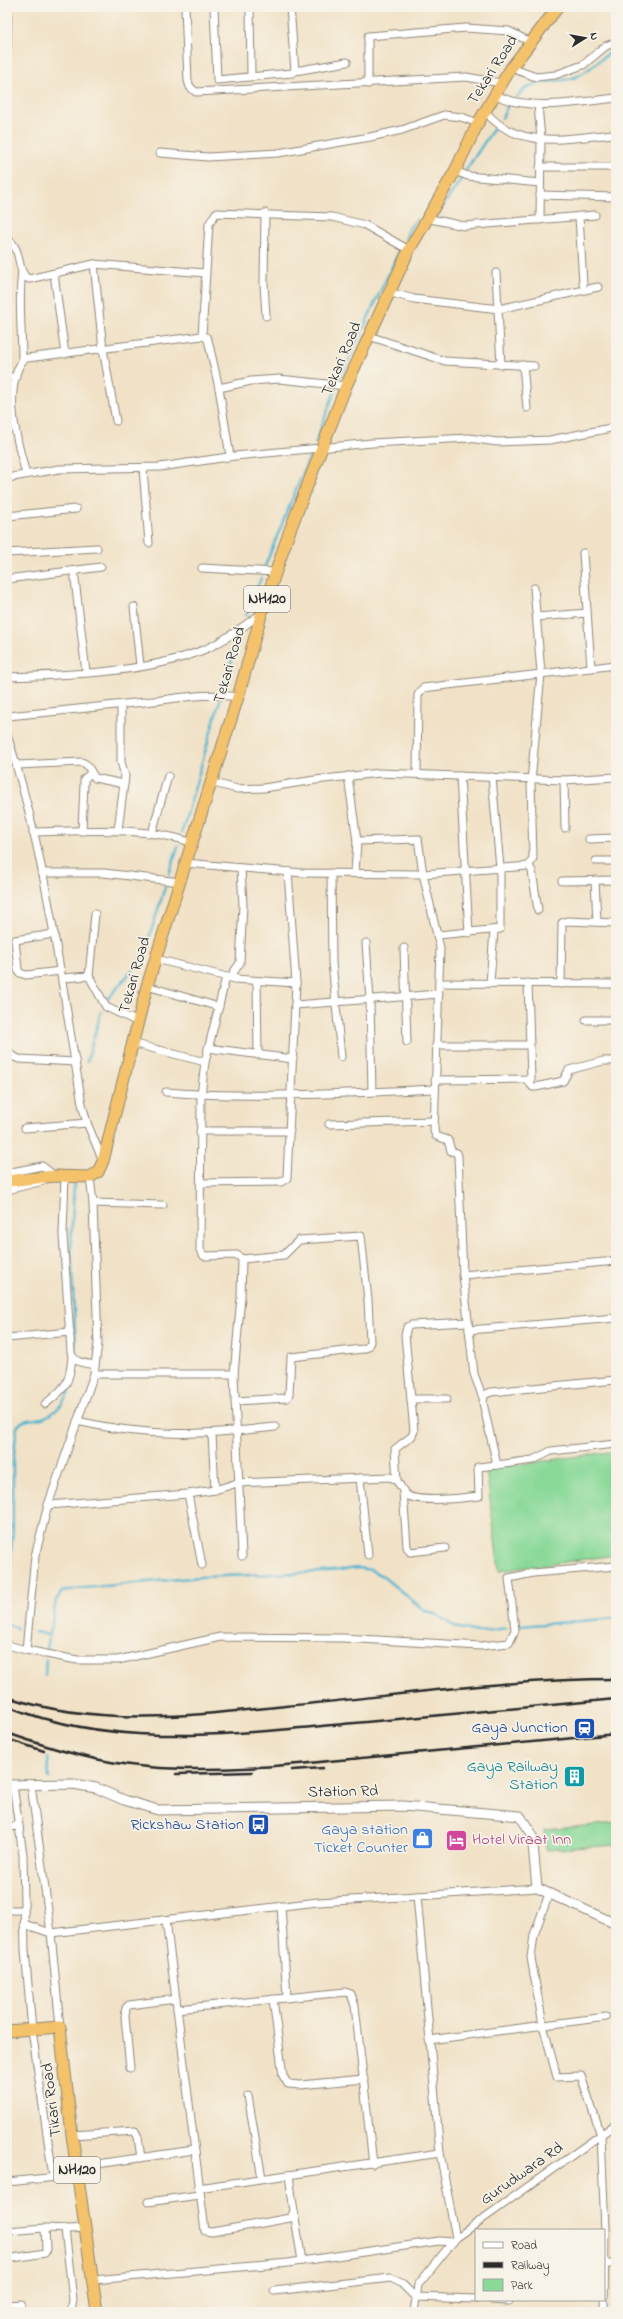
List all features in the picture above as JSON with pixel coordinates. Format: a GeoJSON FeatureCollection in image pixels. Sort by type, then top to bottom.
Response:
{"type":"FeatureCollection","features":[{"type":"Feature","properties":{"kind":"highway","name":"Tekari Road"},"geometry":{"type":"LineString","coordinates":[[90,1177],[98,1172],[103,1161],[147,986],[191,842],[238,697],[262,612],[275,572],[346,386],[388,292],[409,250],[426,218],[455,171],[478,123],[511,68],[558,7]]}},
{"type":"Feature","properties":{"kind":"highway"},"geometry":{"type":"LineString","coordinates":[[7,1181],[60,1176],[90,1177]]}},
{"type":"Feature","properties":{"kind":"highway"},"geometry":{"type":"LineString","coordinates":[[7,2031],[60,2027]]}},
{"type":"Feature","properties":{"kind":"highway","name":"Tikari Road"},"geometry":{"type":"LineString","coordinates":[[60,2027],[72,2135],[97,2312]]}},
{"type":"Feature","properties":{"kind":"street"},"geometry":{"type":"LineString","coordinates":[[7,49],[8,7]]}},
{"type":"Feature","properties":{"kind":"street"},"geometry":{"type":"LineString","coordinates":[[185,7],[188,81],[190,87],[196,92],[368,84],[466,77],[501,83]]}},
{"type":"Feature","properties":{"kind":"street"},"geometry":{"type":"LineString","coordinates":[[214,7],[217,80],[292,73],[295,71],[347,62]]}},
{"type":"Feature","properties":{"kind":"street"},"geometry":{"type":"LineString","coordinates":[[250,7],[250,76]]}},
{"type":"Feature","properties":{"kind":"street"},"geometry":{"type":"LineString","coordinates":[[290,7],[295,71]]}},
{"type":"Feature","properties":{"kind":"street"},"geometry":{"type":"LineString","coordinates":[[368,84],[368,36],[466,28],[509,31],[530,42]]}},
{"type":"Feature","properties":{"kind":"street"},"geometry":{"type":"LineString","coordinates":[[511,68],[536,77],[555,75],[583,65],[606,46],[616,42]]}},
{"type":"Feature","properties":{"kind":"street"},"geometry":{"type":"LineString","coordinates":[[495,95],[518,104],[538,105],[616,98]]}},
{"type":"Feature","properties":{"kind":"street"},"geometry":{"type":"LineString","coordinates":[[538,105],[541,139],[540,220]]}},
{"type":"Feature","properties":{"kind":"street"},"geometry":{"type":"LineString","coordinates":[[485,112],[501,129],[512,134],[541,139],[616,134]]}},
{"type":"Feature","properties":{"kind":"street"},"geometry":{"type":"LineString","coordinates":[[160,152],[208,157],[278,153],[376,136],[402,130],[444,115],[461,117],[478,123]]}},
{"type":"Feature","properties":{"kind":"street"},"geometry":{"type":"LineString","coordinates":[[540,167],[616,167]]}},
{"type":"Feature","properties":{"kind":"street"},"geometry":{"type":"LineString","coordinates":[[455,171],[468,176],[540,182]]}},
{"type":"Feature","properties":{"kind":"street"},"geometry":{"type":"LineString","coordinates":[[540,195],[616,197]]}},
{"type":"Feature","properties":{"kind":"street"},"geometry":{"type":"LineString","coordinates":[[202,336],[209,224],[214,215],[224,212],[265,213],[308,215],[349,220],[365,225],[409,250]]}},
{"type":"Feature","properties":{"kind":"street"},"geometry":{"type":"LineString","coordinates":[[265,213],[264,284],[266,316]]}},
{"type":"Feature","properties":{"kind":"street"},"geometry":{"type":"LineString","coordinates":[[426,218],[464,226],[596,215]]}},
{"type":"Feature","properties":{"kind":"street"},"geometry":{"type":"LineString","coordinates":[[579,216],[583,284]]}},
{"type":"Feature","properties":{"kind":"street"},"geometry":{"type":"LineString","coordinates":[[7,239],[12,242],[17,251],[22,271],[19,304],[22,322],[22,361],[16,377],[13,423],[26,474]]}},
{"type":"Feature","properties":{"kind":"street"},"geometry":{"type":"LineString","coordinates":[[22,271],[29,279],[94,264],[205,274]]}},
{"type":"Feature","properties":{"kind":"street"},"geometry":{"type":"LineString","coordinates":[[94,264],[103,349],[116,421]]}},
{"type":"Feature","properties":{"kind":"street"},"geometry":{"type":"LineString","coordinates":[[496,273],[501,365]]}},
{"type":"Feature","properties":{"kind":"street"},"geometry":{"type":"LineString","coordinates":[[54,274],[65,354]]}},
{"type":"Feature","properties":{"kind":"street"},"geometry":{"type":"LineString","coordinates":[[388,292],[414,299],[499,309],[598,287]]}},
{"type":"Feature","properties":{"kind":"street"},"geometry":{"type":"LineString","coordinates":[[22,361],[27,358],[202,336],[208,338],[219,388],[230,456]]}},
{"type":"Feature","properties":{"kind":"street"},"geometry":{"type":"LineString","coordinates":[[369,336],[446,361],[534,366]]}},
{"type":"Feature","properties":{"kind":"street"},"geometry":{"type":"LineString","coordinates":[[523,365],[527,408]]}},
{"type":"Feature","properties":{"kind":"street"},"geometry":{"type":"LineString","coordinates":[[7,377],[16,377]]}},
{"type":"Feature","properties":{"kind":"street"},"geometry":{"type":"LineString","coordinates":[[219,388],[251,381],[279,379],[346,386]]}},
{"type":"Feature","properties":{"kind":"street"},"geometry":{"type":"LineString","coordinates":[[7,478],[59,469],[143,468],[230,456],[324,446],[469,438],[497,442],[550,440],[616,427]]}},
{"type":"Feature","properties":{"kind":"street"},"geometry":{"type":"LineString","coordinates":[[143,468],[149,543]]}},
{"type":"Feature","properties":{"kind":"street"},"geometry":{"type":"LineString","coordinates":[[7,516],[76,509]]}},
{"type":"Feature","properties":{"kind":"street"},"geometry":{"type":"LineString","coordinates":[[7,554],[96,548]]}},
{"type":"Feature","properties":{"kind":"street"},"geometry":{"type":"LineString","coordinates":[[583,553],[591,668]]}},
{"type":"Feature","properties":{"kind":"street"},"geometry":{"type":"LineString","coordinates":[[7,579],[102,567]]}},
{"type":"Feature","properties":{"kind":"street"},"geometry":{"type":"LineString","coordinates":[[202,568],[275,572]]}},
{"type":"Feature","properties":{"kind":"street"},"geometry":{"type":"LineString","coordinates":[[74,571],[86,672]]}},
{"type":"Feature","properties":{"kind":"street"},"geometry":{"type":"LineString","coordinates":[[529,866],[533,858],[532,779],[541,673],[534,588]]}},
{"type":"Feature","properties":{"kind":"street"},"geometry":{"type":"LineString","coordinates":[[134,607],[140,666]]}},
{"type":"Feature","properties":{"kind":"street"},"geometry":{"type":"LineString","coordinates":[[7,677],[86,672],[140,666],[181,658],[205,650],[262,612]]}},
{"type":"Feature","properties":{"kind":"street"},"geometry":{"type":"LineString","coordinates":[[536,617],[587,613]]}},
{"type":"Feature","properties":{"kind":"street"},"geometry":{"type":"LineString","coordinates":[[417,774],[418,695],[422,688],[616,665]]}},
{"type":"Feature","properties":{"kind":"street"},"geometry":{"type":"LineString","coordinates":[[7,716],[218,694],[238,697]]}},
{"type":"Feature","properties":{"kind":"street"},"geometry":{"type":"LineString","coordinates":[[118,830],[124,784],[121,705]]}},
{"type":"Feature","properties":{"kind":"street"},"geometry":{"type":"LineString","coordinates":[[7,735],[17,765],[42,873],[61,971],[78,1079],[87,1123],[103,1161]]}},
{"type":"Feature","properties":{"kind":"street"},"geometry":{"type":"LineString","coordinates":[[17,765],[82,762],[87,765],[91,773],[97,779],[124,784]]}},
{"type":"Feature","properties":{"kind":"street"},"geometry":{"type":"LineString","coordinates":[[82,831],[84,783],[91,773]]}},
{"type":"Feature","properties":{"kind":"street"},"geometry":{"type":"LineString","coordinates":[[210,782],[237,789],[264,788],[380,773],[564,780],[616,777]]}},
{"type":"Feature","properties":{"kind":"street"},"geometry":{"type":"LineString","coordinates":[[152,833],[168,776]]}},
{"type":"Feature","properties":{"kind":"street"},"geometry":{"type":"LineString","coordinates":[[348,776],[358,841],[355,873]]}},
{"type":"Feature","properties":{"kind":"street"},"geometry":{"type":"LineString","coordinates":[[460,776],[469,933]]}},
{"type":"Feature","properties":{"kind":"street"},"geometry":{"type":"LineString","coordinates":[[438,935],[499,930],[500,868],[492,778]]}},
{"type":"Feature","properties":{"kind":"street"},"geometry":{"type":"LineString","coordinates":[[564,780],[565,828]]}},
{"type":"Feature","properties":{"kind":"street"},"geometry":{"type":"LineString","coordinates":[[33,832],[118,830],[152,833],[191,842]]}},
{"type":"Feature","properties":{"kind":"street"},"geometry":{"type":"LineString","coordinates":[[589,839],[616,838]]}},
{"type":"Feature","properties":{"kind":"street"},"geometry":{"type":"LineString","coordinates":[[358,841],[418,839],[423,874],[438,935],[439,994],[433,1121],[436,1136],[448,1140],[451,1151],[457,1153],[458,1156],[462,1274],[468,1330],[474,1374],[483,1398],[497,1465]]}},
{"type":"Feature","properties":{"kind":"street"},"geometry":{"type":"LineString","coordinates":[[596,861],[616,861]]}},
{"type":"Feature","properties":{"kind":"street"},"geometry":{"type":"LineString","coordinates":[[185,863],[288,872],[423,874],[529,866]]}},
{"type":"Feature","properties":{"kind":"street"},"geometry":{"type":"LineString","coordinates":[[529,866],[532,870],[538,910]]}},
{"type":"Feature","properties":{"kind":"street"},"geometry":{"type":"LineString","coordinates":[[235,979],[233,973],[240,963],[243,905],[241,869]]}},
{"type":"Feature","properties":{"kind":"street"},"geometry":{"type":"LineString","coordinates":[[200,1183],[286,1181],[290,1131],[296,983],[288,872]]}},
{"type":"Feature","properties":{"kind":"street"},"geometry":{"type":"LineString","coordinates":[[42,873],[104,873],[180,882]]}},
{"type":"Feature","properties":{"kind":"street"},"geometry":{"type":"LineString","coordinates":[[331,873],[333,913],[332,962],[335,1000],[337,1002],[341,1057]]}},
{"type":"Feature","properties":{"kind":"street"},"geometry":{"type":"LineString","coordinates":[[595,880],[597,922]]}},
{"type":"Feature","properties":{"kind":"street"},"geometry":{"type":"LineString","coordinates":[[562,881],[616,880]]}},
{"type":"Feature","properties":{"kind":"street"},"geometry":{"type":"LineString","coordinates":[[95,914],[89,976],[106,1007],[138,1022]]}},
{"type":"Feature","properties":{"kind":"street"},"geometry":{"type":"LineString","coordinates":[[561,984],[562,923],[567,921],[616,922]]}},
{"type":"Feature","properties":{"kind":"street"},"geometry":{"type":"LineString","coordinates":[[490,983],[494,931]]}},
{"type":"Feature","properties":{"kind":"street"},"geometry":{"type":"LineString","coordinates":[[54,934],[15,940],[18,970],[20,973],[26,975],[61,971]]}},
{"type":"Feature","properties":{"kind":"street"},"geometry":{"type":"LineString","coordinates":[[366,943],[370,1000],[372,1092]]}},
{"type":"Feature","properties":{"kind":"street"},"geometry":{"type":"LineString","coordinates":[[404,948],[407,1042]]}},
{"type":"Feature","properties":{"kind":"street"},"geometry":{"type":"LineString","coordinates":[[156,959],[235,979],[296,983]]}},
{"type":"Feature","properties":{"kind":"street"},"geometry":{"type":"LineString","coordinates":[[62,978],[89,976]]}},
{"type":"Feature","properties":{"kind":"street"},"geometry":{"type":"LineString","coordinates":[[226,977],[205,1062],[201,1095],[200,1253],[207,1257],[239,1256],[242,1259],[284,1255],[299,1240],[361,1236],[368,1300],[370,1342],[366,1348],[291,1357],[289,1394],[287,1398],[235,1400]]}},
{"type":"Feature","properties":{"kind":"street"},"geometry":{"type":"LineString","coordinates":[[258,981],[258,1055]]}},
{"type":"Feature","properties":{"kind":"street"},"geometry":{"type":"LineString","coordinates":[[439,983],[616,984]]}},
{"type":"Feature","properties":{"kind":"street"},"geometry":{"type":"LineString","coordinates":[[528,983],[529,1045],[532,1076],[528,1081]]}},
{"type":"Feature","properties":{"kind":"street"},"geometry":{"type":"LineString","coordinates":[[147,986],[219,1007]]}},
{"type":"Feature","properties":{"kind":"street"},"geometry":{"type":"LineString","coordinates":[[294,1005],[439,994]]}},
{"type":"Feature","properties":{"kind":"street"},"geometry":{"type":"LineString","coordinates":[[586,1020],[616,1020]]}},
{"type":"Feature","properties":{"kind":"street"},"geometry":{"type":"LineString","coordinates":[[132,1043],[205,1062]]}},
{"type":"Feature","properties":{"kind":"street"},"geometry":{"type":"LineString","coordinates":[[436,1045],[529,1045]]}},
{"type":"Feature","properties":{"kind":"street"},"geometry":{"type":"LineString","coordinates":[[208,1048],[293,1059]]}},
{"type":"Feature","properties":{"kind":"street"},"geometry":{"type":"LineString","coordinates":[[7,1049],[12,1056],[19,1059],[76,1065]]}},
{"type":"Feature","properties":{"kind":"street"},"geometry":{"type":"LineString","coordinates":[[435,1080],[528,1081],[533,1087],[536,1087],[563,1081],[569,1070],[603,1061],[616,1061]]}},
{"type":"Feature","properties":{"kind":"street"},"geometry":{"type":"LineString","coordinates":[[166,1092],[201,1095],[291,1096],[435,1089]]}},
{"type":"Feature","properties":{"kind":"street"},"geometry":{"type":"LineString","coordinates":[[329,1124],[433,1121]]}},
{"type":"Feature","properties":{"kind":"street"},"geometry":{"type":"LineString","coordinates":[[25,1128],[87,1123]]}},
{"type":"Feature","properties":{"kind":"street"},"geometry":{"type":"LineString","coordinates":[[200,1131],[290,1131]]}},
{"type":"Feature","properties":{"kind":"street"},"geometry":{"type":"LineString","coordinates":[[7,1173],[42,1166],[60,1176]]}},
{"type":"Feature","properties":{"kind":"street"},"geometry":{"type":"LineString","coordinates":[[7,1190],[60,1176]]}},
{"type":"Feature","properties":{"kind":"street"},"geometry":{"type":"LineString","coordinates":[[45,1404],[64,1389],[68,1382],[72,1356],[60,1176]]}},
{"type":"Feature","properties":{"kind":"street"},"geometry":{"type":"LineString","coordinates":[[26,1650],[35,1556],[48,1505],[94,1374],[98,1343],[93,1203],[90,1177]]}},
{"type":"Feature","properties":{"kind":"street"},"geometry":{"type":"LineString","coordinates":[[93,1203],[163,1205]]}},
{"type":"Feature","properties":{"kind":"street"},"geometry":{"type":"LineString","coordinates":[[242,1259],[241,1297],[234,1374],[237,1483],[242,1556]]}},
{"type":"Feature","properties":{"kind":"street"},"geometry":{"type":"LineString","coordinates":[[462,1274],[616,1261]]}},
{"type":"Feature","properties":{"kind":"street"},"geometry":{"type":"LineString","coordinates":[[468,1330],[616,1318]]}},
{"type":"Feature","properties":{"kind":"street"},"geometry":{"type":"LineString","coordinates":[[468,1322],[411,1325],[407,1328],[405,1335],[414,1431],[412,1436],[396,1449],[397,1481],[403,1491],[414,1498],[479,1496],[478,1467],[533,1460],[551,1451],[616,1444]]}},
{"type":"Feature","properties":{"kind":"street"},"geometry":{"type":"LineString","coordinates":[[7,1338],[70,1332]]}},
{"type":"Feature","properties":{"kind":"street"},"geometry":{"type":"LineString","coordinates":[[72,1356],[78,1361],[95,1365]]}},
{"type":"Feature","properties":{"kind":"street"},"geometry":{"type":"LineString","coordinates":[[94,1374],[234,1374]]}},
{"type":"Feature","properties":{"kind":"street"},"geometry":{"type":"LineString","coordinates":[[483,1398],[491,1392],[616,1380]]}},
{"type":"Feature","properties":{"kind":"street"},"geometry":{"type":"LineString","coordinates":[[411,1399],[447,1399]]}},
{"type":"Feature","properties":{"kind":"street"},"geometry":{"type":"LineString","coordinates":[[77,1421],[131,1432],[181,1435],[212,1434],[275,1427]]}},
{"type":"Feature","properties":{"kind":"street"},"geometry":{"type":"LineString","coordinates":[[212,1434],[215,1490]]}},
{"type":"Feature","properties":{"kind":"street"},"geometry":{"type":"LineString","coordinates":[[48,1505],[188,1494],[215,1490],[237,1483],[390,1477],[397,1481]]}},
{"type":"Feature","properties":{"kind":"street"},"geometry":{"type":"LineString","coordinates":[[360,1478],[368,1554]]}},
{"type":"Feature","properties":{"kind":"street"},"geometry":{"type":"LineString","coordinates":[[403,1491],[407,1547],[410,1552],[445,1548]]}},
{"type":"Feature","properties":{"kind":"street"},"geometry":{"type":"LineString","coordinates":[[188,1494],[202,1565]]}},
{"type":"Feature","properties":{"kind":"street"},"geometry":{"type":"LineString","coordinates":[[7,1645],[77,1660],[118,1660],[220,1636],[343,1638],[481,1646],[509,1643],[515,1630],[509,1578],[533,1573],[616,1566]]}},
{"type":"Feature","properties":{"kind":"street","name":"Station Rd"},"geometry":{"type":"LineString","coordinates":[[10,1785],[73,1784],[96,1788],[124,1800],[158,1810],[403,1806],[520,1816],[532,1834],[537,1888]]}},
{"type":"Feature","properties":{"kind":"street"},"geometry":{"type":"LineString","coordinates":[[10,1785],[19,1826],[24,1877],[24,1924],[32,2030],[53,2176]]}},
{"type":"Feature","properties":{"kind":"street"},"geometry":{"type":"LineString","coordinates":[[31,1785],[51,1933],[60,2027]]}},
{"type":"Feature","properties":{"kind":"street"},"geometry":{"type":"LineString","coordinates":[[7,1827],[19,1826]]}},
{"type":"Feature","properties":{"kind":"street"},"geometry":{"type":"LineString","coordinates":[[24,1924],[51,1933],[281,1906],[537,1888],[616,1924]]}},
{"type":"Feature","properties":{"kind":"street"},"geometry":{"type":"LineString","coordinates":[[549,1894],[534,1935],[531,1958],[543,2025],[557,2077],[581,2076],[601,2135],[604,2229]]}},
{"type":"Feature","properties":{"kind":"street"},"geometry":{"type":"LineString","coordinates":[[93,2280],[302,2261],[454,2240],[440,2153],[417,1896]]}},
{"type":"Feature","properties":{"kind":"street"},"geometry":{"type":"LineString","coordinates":[[281,1906],[287,1997]]}},
{"type":"Feature","properties":{"kind":"street"},"geometry":{"type":"LineString","coordinates":[[7,1910],[24,1910]]}},
{"type":"Feature","properties":{"kind":"street"},"geometry":{"type":"LineString","coordinates":[[166,1920],[204,2228],[208,2232],[284,2220],[290,2218],[294,2212]]}},
{"type":"Feature","properties":{"kind":"street"},"geometry":{"type":"LineString","coordinates":[[177,2009],[287,1997],[346,1992],[351,1994],[355,2006],[373,2164]]}},
{"type":"Feature","properties":{"kind":"street"},"geometry":{"type":"LineString","coordinates":[[130,2068],[124,2017],[126,2008],[130,2005],[176,1999]]}},
{"type":"Feature","properties":{"kind":"street"},"geometry":{"type":"LineString","coordinates":[[273,1999],[283,2076],[288,2084],[300,2085],[364,2079]]}},
{"type":"Feature","properties":{"kind":"street"},"geometry":{"type":"LineString","coordinates":[[429,2040],[606,2017]]}},
{"type":"Feature","properties":{"kind":"street"},"geometry":{"type":"LineString","coordinates":[[248,2096],[262,2178]]}},
{"type":"Feature","properties":{"kind":"street","name":"Gurudwara Rd"},"geometry":{"type":"LineString","coordinates":[[414,2312],[415,2297],[422,2279],[454,2240],[616,2124]]}},
{"type":"Feature","properties":{"kind":"street"},"geometry":{"type":"LineString","coordinates":[[72,2135],[135,2131],[141,2158]]}},
{"type":"Feature","properties":{"kind":"street"},"geometry":{"type":"LineString","coordinates":[[7,2182],[53,2176],[141,2158],[194,2150]]}},
{"type":"Feature","properties":{"kind":"street"},"geometry":{"type":"LineString","coordinates":[[148,2202],[262,2178],[373,2164],[440,2153]]}},
{"type":"Feature","properties":{"kind":"street"},"geometry":{"type":"LineString","coordinates":[[289,2175],[302,2261]]}},
{"type":"Feature","properties":{"kind":"street"},"geometry":{"type":"LineString","coordinates":[[7,2231],[45,2228],[86,2228]]}},
{"type":"Feature","properties":{"kind":"street"},"geometry":{"type":"LineString","coordinates":[[7,2259],[45,2253],[45,2228]]}},
{"type":"Feature","properties":{"kind":"street"},"geometry":{"type":"LineString","coordinates":[[65,2229],[73,2300],[71,2312]]}},
{"type":"Feature","properties":{"kind":"street"},"geometry":{"type":"LineString","coordinates":[[605,2267],[616,2264]]}},
{"type":"Feature","properties":{"kind":"street"},"geometry":{"type":"LineString","coordinates":[[274,2290],[391,2278],[401,2283],[415,2297],[475,2299]]}},
{"type":"Feature","properties":{"kind":"street"},"geometry":{"type":"LineString","coordinates":[[604,2301],[604,2312]]}},
{"type":"Feature","properties":{"kind":"street"},"geometry":{"type":"LineString","coordinates":[[7,2305],[21,2304]]}},
{"type":"Feature","properties":{"kind":"green space"},"geometry":{"type":"Polygon","coordinates":[[[616,1451],[616,1555],[499,1571],[486,1469],[616,1451]]]}},
{"type":"Feature","properties":{"kind":"green space"},"geometry":{"type":"Polygon","coordinates":[[[616,1823],[616,1845],[546,1850],[544,1830],[616,1823]]]}},
{"type":"Feature","properties":{"kind":"waterway"},"geometry":{"type":"LineString","coordinates":[[517,97],[522,91],[535,84],[573,78],[585,72],[605,56],[616,50]]}},
{"type":"Feature","properties":{"kind":"waterway"},"geometry":{"type":"LineString","coordinates":[[502,118],[508,105]]}},
{"type":"Feature","properties":{"kind":"waterway"},"geometry":{"type":"LineString","coordinates":[[466,170],[494,128]]}},
{"type":"Feature","properties":{"kind":"waterway"},"geometry":{"type":"LineString","coordinates":[[438,214],[461,179]]}},
{"type":"Feature","properties":{"kind":"waterway"},"geometry":{"type":"LineString","coordinates":[[405,239],[410,227],[417,219]]}},
{"type":"Feature","properties":{"kind":"waterway"},"geometry":{"type":"LineString","coordinates":[[339,381],[399,251]]}},
{"type":"Feature","properties":{"kind":"waterway"},"geometry":{"type":"LineString","coordinates":[[315,443],[335,391]]}},
{"type":"Feature","properties":{"kind":"waterway"},"geometry":{"type":"LineString","coordinates":[[265,566],[310,455]]}},
{"type":"Feature","properties":{"kind":"waterway"},"geometry":{"type":"LineString","coordinates":[[246,616],[261,578]]}},
{"type":"Feature","properties":{"kind":"waterway"},"geometry":{"type":"LineString","coordinates":[[223,690],[238,639]]}},
{"type":"Feature","properties":{"kind":"waterway"},"geometry":{"type":"LineString","coordinates":[[182,832],[220,700]]}},
{"type":"Feature","properties":{"kind":"waterway"},"geometry":{"type":"LineString","coordinates":[[169,874],[178,846]]}},
{"type":"Feature","properties":{"kind":"waterway"},"geometry":{"type":"LineString","coordinates":[[108,999],[143,957],[165,887]]}},
{"type":"Feature","properties":{"kind":"waterway"},"geometry":{"type":"LineString","coordinates":[[87,1061],[101,1012]]}},
{"type":"Feature","properties":{"kind":"waterway"},"geometry":{"type":"LineString","coordinates":[[74,1185],[71,1245],[76,1354]]}},
{"type":"Feature","properties":{"kind":"waterway"},"geometry":{"type":"LineString","coordinates":[[7,1601],[13,1530],[13,1462],[17,1427],[26,1420],[45,1417],[58,1409],[63,1403],[70,1389],[76,1366]]}},
{"type":"Feature","properties":{"kind":"waterway"},"geometry":{"type":"LineString","coordinates":[[47,1649],[56,1600],[62,1592],[74,1589],[201,1577],[321,1572],[359,1568],[371,1570],[381,1575],[424,1610],[437,1615],[455,1627],[478,1632],[507,1628]]}},
{"type":"Feature","properties":{"kind":"waterway"},"geometry":{"type":"LineString","coordinates":[[520,1626],[616,1618]]}},
{"type":"Feature","properties":{"kind":"waterway"},"geometry":{"type":"LineString","coordinates":[[7,1624],[17,1628]]}},
{"type":"Feature","properties":{"kind":"waterway"},"geometry":{"type":"LineString","coordinates":[[35,1632],[49,1635]]}},
{"type":"Feature","properties":{"kind":"waterway"},"geometry":{"type":"LineString","coordinates":[[45,1675],[46,1660]]}},
{"type":"Feature","properties":{"kind":"waterway"},"geometry":{"type":"LineString","coordinates":[[47,1757],[49,1778]]}},
{"type":"Feature","properties":{"kind":"railway"},"geometry":{"type":"LineString","coordinates":[[7,1697],[41,1706],[110,1716],[180,1715],[215,1713],[492,1685],[616,1679]]}},
{"type":"Feature","properties":{"kind":"railway"},"geometry":{"type":"LineString","coordinates":[[7,1706],[49,1720],[92,1729],[135,1734],[179,1735],[267,1731],[616,1699]]}},
{"type":"Feature","properties":{"kind":"railway"},"geometry":{"type":"LineString","coordinates":[[7,1733],[59,1750],[94,1759],[130,1765],[174,1769],[228,1769],[281,1766],[616,1734]]}},
{"type":"Feature","properties":{"kind":"railway"},"geometry":{"type":"LineString","coordinates":[[7,1739],[44,1751]]}},
{"type":"Feature","properties":{"kind":"railway"},"geometry":{"type":"LineString","coordinates":[[292,1770],[323,1768]]}},
{"type":"Feature","properties":{"kind":"railway"},"geometry":{"type":"LineString","coordinates":[[176,1774],[252,1772]]}},
{"type":"Feature","properties":{"kind":"place","name":"Gaya Junction"},"geometry":{"type":"Point","coordinates":[584,1728]}},
{"type":"Feature","properties":{"kind":"place","name":"Gaya Railway Station"},"geometry":{"type":"Point","coordinates":[574,1776]}},
{"type":"Feature","properties":{"kind":"place","name":"Rickshaw Station"},"geometry":{"type":"Point","coordinates":[259,1825]}},
{"type":"Feature","properties":{"kind":"place","name":"Gaya station Ticket Counter"},"geometry":{"type":"Point","coordinates":[423,1839]}},
{"type":"Feature","properties":{"kind":"place","name":"Hotel Viraat Inn"},"geometry":{"type":"Point","coordinates":[456,1840]}}]}
